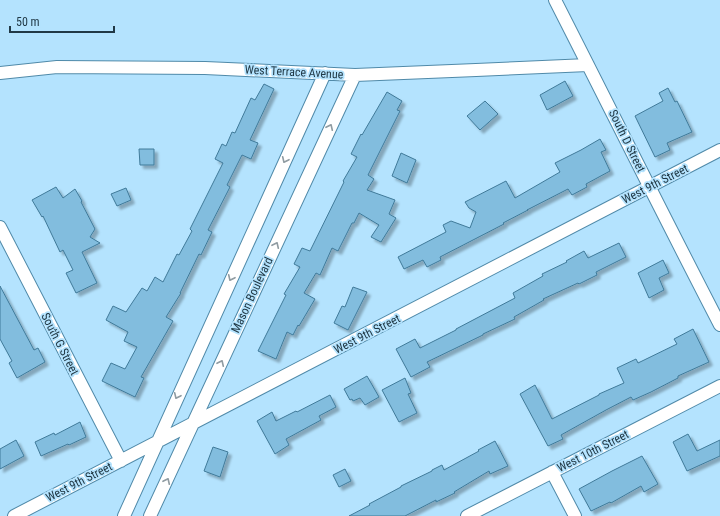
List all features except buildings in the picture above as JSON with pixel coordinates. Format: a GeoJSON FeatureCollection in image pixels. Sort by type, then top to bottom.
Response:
{"type":"FeatureCollection","features":[{"type":"Feature","properties":{"kind":"street","name":"South D Street"},"geometry":{"type":"LineString","coordinates":[[555,0],[720,325]]}},
{"type":"Feature","properties":{"kind":"street","name":"West Terrace Avenue"},"geometry":{"type":"LineString","coordinates":[[0,73],[57,67],[205,68],[354,74],[588,65]]}},
{"type":"Feature","properties":{"kind":"street"},"geometry":{"type":"LineString","coordinates":[[124,516],[156,442],[325,73]]}},
{"type":"Feature","properties":{"kind":"street","name":"Mason Boulevard"},"geometry":{"type":"LineString","coordinates":[[150,516],[354,74]]}},
{"type":"Feature","properties":{"kind":"street","name":"West 9th Street"},"geometry":{"type":"LineString","coordinates":[[14,516],[720,150]]}},
{"type":"Feature","properties":{"kind":"street","name":"South G Street"},"geometry":{"type":"LineString","coordinates":[[0,227],[121,461]]}},
{"type":"Feature","properties":{"kind":"street","name":"West 10th Street"},"geometry":{"type":"LineString","coordinates":[[467,516],[720,386]]}},
{"type":"Feature","properties":{"kind":"street"},"geometry":{"type":"LineString","coordinates":[[552,472],[575,516]]}}]}
